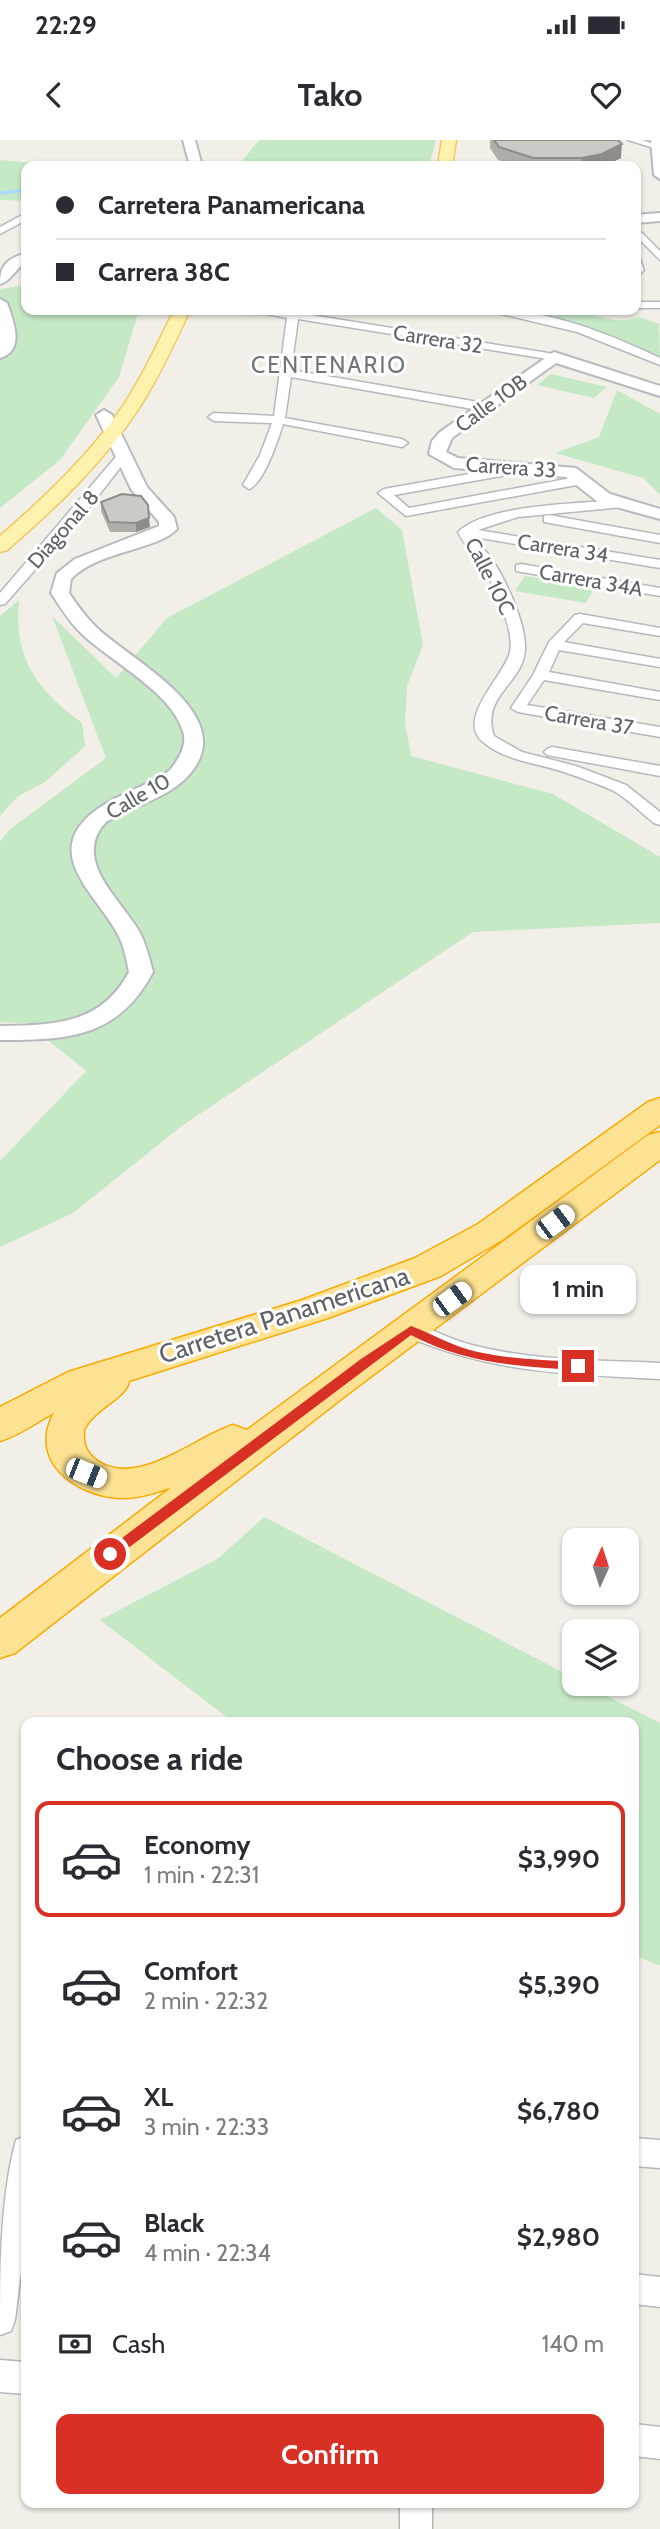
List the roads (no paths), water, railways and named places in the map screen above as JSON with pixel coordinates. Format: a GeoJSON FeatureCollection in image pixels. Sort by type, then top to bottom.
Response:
{"type":"FeatureCollection","features":[{"type":"Feature","properties":{"kind":"highway","name":"Carretera Panamericana"},"geometry":{"type":"LineString","coordinates":[[0,1427],[9,1419],[82,1382],[381,1286],[454,1254],[510,1219],[660,1109]]}},
{"type":"Feature","properties":{"kind":"highway","name":"Carretera Panamericana"},"geometry":{"type":"LineString","coordinates":[[0,1641],[336,1383],[660,1143]]}},
{"type":"Feature","properties":{"kind":"highway"},"geometry":{"type":"LineString","coordinates":[[185,1349],[99,1389],[80,1405],[68,1420],[63,1436],[64,1450],[86,1473],[103,1480],[128,1483],[152,1478],[225,1444],[336,1383]]}},
{"type":"Feature","properties":{"kind":"main road"},"geometry":{"type":"LineString","coordinates":[[447,161],[449,140]]}},
{"type":"Feature","properties":{"kind":"main road"},"geometry":{"type":"LineString","coordinates":[[461,161],[464,142]]}},
{"type":"Feature","properties":{"kind":"main road"},"geometry":{"type":"LineString","coordinates":[[133,370],[161,315]]}},
{"type":"Feature","properties":{"kind":"main road"},"geometry":{"type":"LineString","coordinates":[[0,527],[50,481],[109,417],[145,383],[179,315]]}},
{"type":"Feature","properties":{"kind":"main road"},"geometry":{"type":"LineString","coordinates":[[0,546],[71,481],[109,417]]}},
{"type":"Feature","properties":{"kind":"street"},"geometry":{"type":"LineString","coordinates":[[189,140],[195,161]]}},
{"type":"Feature","properties":{"kind":"street"},"geometry":{"type":"LineString","coordinates":[[633,140],[657,144],[660,175]]}},
{"type":"Feature","properties":{"kind":"street"},"geometry":{"type":"LineString","coordinates":[[13,212],[21,213]]}},
{"type":"Feature","properties":{"kind":"street"},"geometry":{"type":"LineString","coordinates":[[0,231],[5,225],[21,217]]}},
{"type":"Feature","properties":{"kind":"street"},"geometry":{"type":"LineString","coordinates":[[641,219],[660,217]]}},
{"type":"Feature","properties":{"kind":"street"},"geometry":{"type":"LineString","coordinates":[[0,239],[21,228]]}},
{"type":"Feature","properties":{"kind":"street"},"geometry":{"type":"LineString","coordinates":[[641,236],[660,257]]}},
{"type":"Feature","properties":{"kind":"street"},"geometry":{"type":"LineString","coordinates":[[0,280],[13,264],[21,260]]}},
{"type":"Feature","properties":{"kind":"street"},"geometry":{"type":"LineString","coordinates":[[0,303],[11,335],[6,349],[0,353]]}},
{"type":"Feature","properties":{"kind":"street"},"geometry":{"type":"LineString","coordinates":[[641,305],[660,305]]}},
{"type":"Feature","properties":{"kind":"street","name":"Carrera 32"},"geometry":{"type":"LineString","coordinates":[[288,315],[554,357],[660,391]]}},
{"type":"Feature","properties":{"kind":"street"},"geometry":{"type":"LineString","coordinates":[[519,315],[558,324],[633,349],[660,362]]}},
{"type":"Feature","properties":{"kind":"street"},"geometry":{"type":"LineString","coordinates":[[249,485],[266,455],[279,420],[293,316]]}},
{"type":"Feature","properties":{"kind":"street","name":"Calle 10B"},"geometry":{"type":"LineString","coordinates":[[437,454],[437,448],[446,435],[554,357]]}},
{"type":"Feature","properties":{"kind":"street"},"geometry":{"type":"LineString","coordinates":[[284,372],[485,407]]}},
{"type":"Feature","properties":{"kind":"street","name":"Calle 10"},"geometry":{"type":"LineString","coordinates":[[0,1033],[54,1032],[106,1013],[125,999],[141,972],[132,940],[83,864],[80,847],[87,830],[103,814],[148,794],[179,772],[192,752],[195,733],[175,701],[77,619],[60,593],[63,578],[78,564],[152,538],[168,529],[168,521],[139,489],[109,417]]}},
{"type":"Feature","properties":{"kind":"street"},"geometry":{"type":"LineString","coordinates":[[214,417],[279,420],[401,443]]}},
{"type":"Feature","properties":{"kind":"street","name":"Carrera 33"},"geometry":{"type":"LineString","coordinates":[[437,454],[454,463],[570,472],[618,505],[660,514]]}},
{"type":"Feature","properties":{"kind":"street","name":"Diagonal 8"},"geometry":{"type":"LineString","coordinates":[[0,601],[124,455]]}},
{"type":"Feature","properties":{"kind":"street"},"geometry":{"type":"LineString","coordinates":[[525,468],[384,493],[406,512],[582,480]]}},
{"type":"Feature","properties":{"kind":"street","name":"Calle 10C"},"geometry":{"type":"LineString","coordinates":[[618,505],[522,514],[477,524],[465,532],[470,543],[483,557],[506,601],[514,622],[518,650],[511,671],[490,696],[482,723],[487,738],[517,755],[571,769],[620,788],[660,820]]}},
{"type":"Feature","properties":{"kind":"street"},"geometry":{"type":"LineString","coordinates":[[522,514],[660,539]]}},
{"type":"Feature","properties":{"kind":"street","name":"Carrera 34"},"geometry":{"type":"LineString","coordinates":[[465,532],[660,564]]}},
{"type":"Feature","properties":{"kind":"street","name":"Carrera 34A"},"geometry":{"type":"LineString","coordinates":[[521,568],[660,592]]}},
{"type":"Feature","properties":{"kind":"street"},"geometry":{"type":"LineString","coordinates":[[660,632],[580,618],[554,645],[540,675],[660,696]]}},
{"type":"Feature","properties":{"kind":"street"},"geometry":{"type":"LineString","coordinates":[[554,645],[660,663]]}},
{"type":"Feature","properties":{"kind":"street","name":"Carrera 37"},"geometry":{"type":"LineString","coordinates":[[540,675],[518,708],[660,732]]}},
{"type":"Feature","properties":{"kind":"street"},"geometry":{"type":"LineString","coordinates":[[531,749],[660,771]]}},
{"type":"Feature","properties":{"kind":"street"},"geometry":{"type":"LineString","coordinates":[[411,1330],[436,1343],[476,1356],[523,1363],[660,1371]]}},
{"type":"Feature","properties":{"kind":"street"},"geometry":{"type":"LineString","coordinates":[[639,2152],[660,2154]]}},
{"type":"Feature","properties":{"kind":"street"},"geometry":{"type":"LineString","coordinates":[[0,2320],[21,2179]]}},
{"type":"Feature","properties":{"kind":"street"},"geometry":{"type":"LineString","coordinates":[[639,2290],[660,2292]]}},
{"type":"Feature","properties":{"kind":"street"},"geometry":{"type":"LineString","coordinates":[[0,2375],[21,2377]]}},
{"type":"Feature","properties":{"kind":"street"},"geometry":{"type":"LineString","coordinates":[[639,2441],[660,2443]]}},
{"type":"Feature","properties":{"kind":"street"},"geometry":{"type":"LineString","coordinates":[[416,2508],[416,2529]]}},
{"type":"Feature","properties":{"kind":"waterway"},"geometry":{"type":"LineString","coordinates":[[0,193],[21,191]]}},
{"type":"Feature","properties":{"kind":"district","name":"CENTENARIO"},"geometry":{"type":"Point","coordinates":[329,365]}}]}
